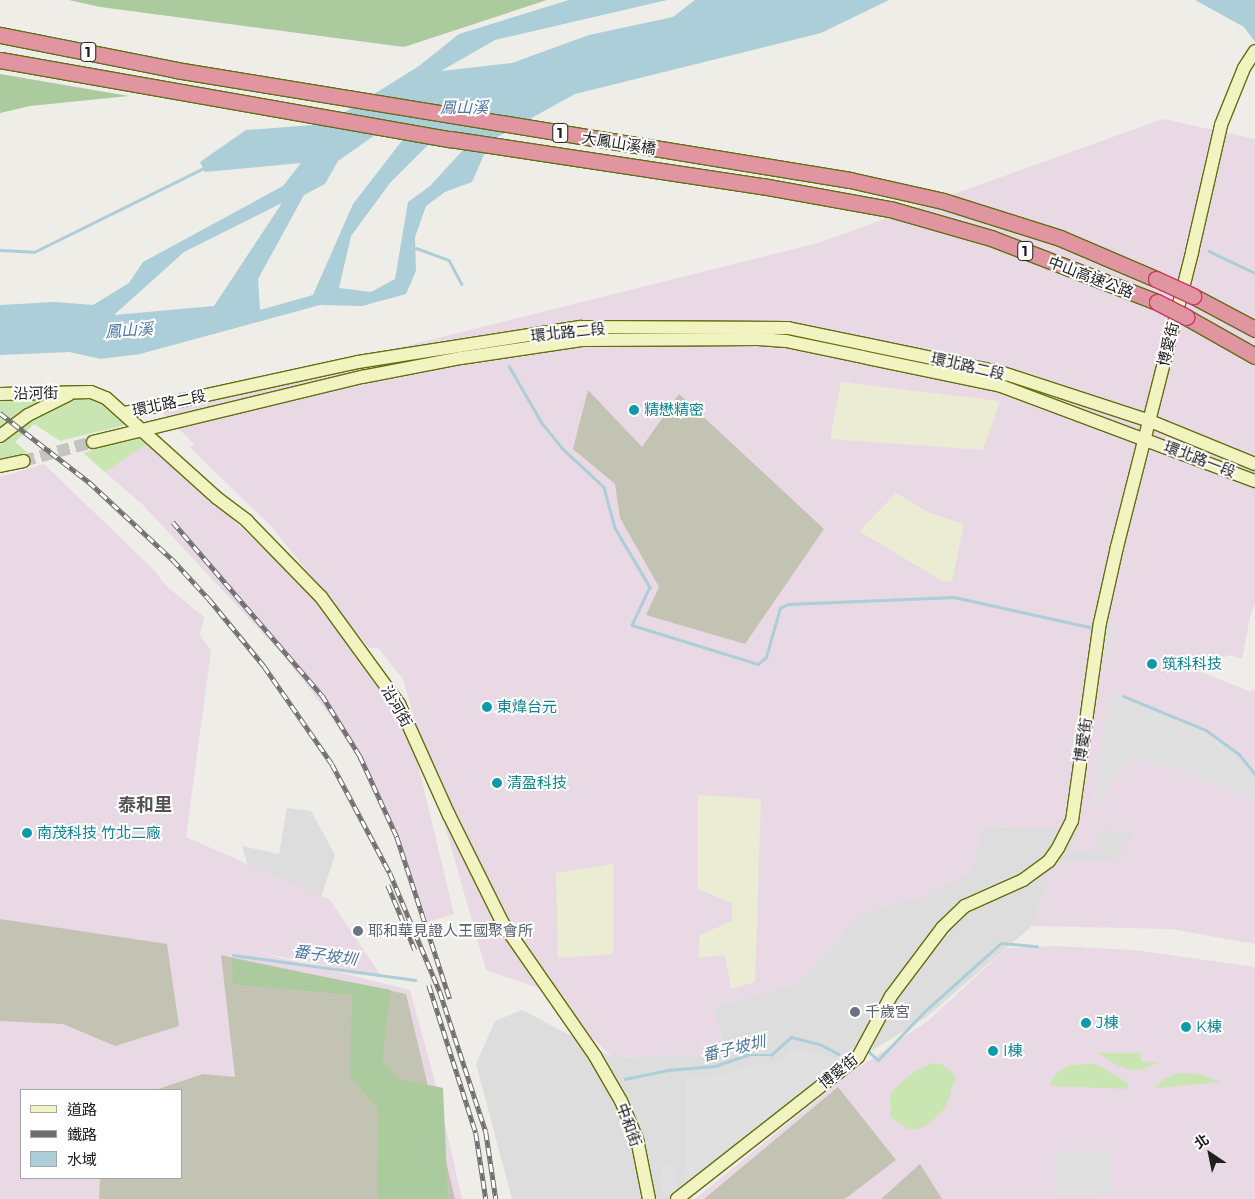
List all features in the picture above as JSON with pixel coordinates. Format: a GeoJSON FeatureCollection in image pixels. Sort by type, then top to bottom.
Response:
{"type":"FeatureCollection","features":[{"type":"Feature","properties":{"kind":"highway","name":"大鳳山溪橋"},"geometry":{"type":"LineString","coordinates":[[0,36],[176,70],[850,180],[943,200]]}},
{"type":"Feature","properties":{"kind":"highway","name":"大鳳山溪橋"},"geometry":{"type":"LineString","coordinates":[[0,60],[450,139],[762,186],[890,209]]}},
{"type":"Feature","properties":{"kind":"highway","name":"中山高速公路"},"geometry":{"type":"LineString","coordinates":[[943,200],[1060,238],[1156,279],[1255,329]]}},
{"type":"Feature","properties":{"kind":"highway","name":"中山高速公路"},"geometry":{"type":"LineString","coordinates":[[890,209],[991,238],[1157,302],[1255,356]]}},
{"type":"Feature","properties":{"kind":"street","name":"博愛街"},"geometry":{"type":"LineString","coordinates":[[677,1199],[858,1057],[891,996],[942,928],[965,906],[1024,880],[1049,861],[1058,848],[1072,820],[1100,623],[1116,547],[1150,421],[1224,116],[1244,68],[1255,51]]}},
{"type":"Feature","properties":{"kind":"street","name":"環北路二段"},"geometry":{"type":"LineString","coordinates":[[0,436],[28,415],[72,393],[92,392],[106,398],[124,414],[358,362],[580,327],[788,328],[1003,373],[1150,421]]}},
{"type":"Feature","properties":{"kind":"street","name":"環北路二段"},"geometry":{"type":"LineString","coordinates":[[93,442],[362,377],[476,356],[582,340],[758,339],[786,341],[1001,386],[1144,438]]}},
{"type":"Feature","properties":{"kind":"street","name":"沿河街"},"geometry":{"type":"LineString","coordinates":[[0,394],[72,393]]}},
{"type":"Feature","properties":{"kind":"street","name":"沿河街"},"geometry":{"type":"LineString","coordinates":[[124,414],[217,498],[246,521],[320,597],[370,663],[398,704],[449,815],[502,922],[595,1056]]}},
{"type":"Feature","properties":{"kind":"street","name":"環北路一段"},"geometry":{"type":"LineString","coordinates":[[1150,421],[1255,464]]}},
{"type":"Feature","properties":{"kind":"street","name":"環北路一段"},"geometry":{"type":"LineString","coordinates":[[1144,438],[1255,481]]}},
{"type":"Feature","properties":{"kind":"street"},"geometry":{"type":"LineString","coordinates":[[0,466],[23,461]]}},
{"type":"Feature","properties":{"kind":"street","name":"中和街"},"geometry":{"type":"LineString","coordinates":[[595,1056],[621,1100],[637,1139],[649,1199]]}},
{"type":"Feature","properties":{"kind":"shaded area"},"geometry":{"type":"Polygon","coordinates":[[[1163,119],[1255,139],[1255,603],[1250,617],[1242,659],[1229,655],[1198,671],[1249,691],[1255,689],[1255,944],[1171,929],[1032,926],[1055,863],[1118,859],[1135,831],[1099,830],[1094,854],[1070,850],[1079,829],[984,826],[972,871],[923,898],[889,905],[861,916],[796,984],[712,1007],[729,1054],[612,1057],[539,988],[486,970],[403,679],[378,648],[369,648],[270,525],[189,447],[195,445],[158,408],[818,243],[1163,119]]]}},
{"type":"Feature","properties":{"kind":"shaded area"},"geometry":{"type":"Polygon","coordinates":[[[841,382],[1000,401],[983,450],[830,439],[841,382]]]}},
{"type":"Feature","properties":{"kind":"shaded area"},"geometry":{"type":"Polygon","coordinates":[[[588,390],[642,447],[679,394],[824,529],[745,644],[646,615],[659,587],[620,518],[615,484],[573,449],[588,390]]]}},
{"type":"Feature","properties":{"kind":"shaded area"},"geometry":{"type":"Polygon","coordinates":[[[151,441],[325,608],[398,711],[414,748],[454,914],[428,922],[392,824],[347,737],[282,654],[142,504],[105,472],[151,441]]]}},
{"type":"Feature","properties":{"kind":"shaded area"},"geometry":{"type":"Polygon","coordinates":[[[44,464],[156,572],[165,585],[204,617],[200,635],[211,651],[186,837],[330,900],[382,977],[253,951],[410,990],[437,1089],[462,1199],[0,1199],[0,477],[44,464]]]}},
{"type":"Feature","properties":{"kind":"shaded area"},"geometry":{"type":"Polygon","coordinates":[[[896,493],[930,513],[964,524],[952,582],[942,581],[859,531],[896,493]]]}},
{"type":"Feature","properties":{"kind":"shaded area"},"geometry":{"type":"Polygon","coordinates":[[[1109,623],[1117,625],[1106,657],[1099,655],[1109,623]]]}},
{"type":"Feature","properties":{"kind":"shaded area"},"geometry":{"type":"Polygon","coordinates":[[[1110,693],[1210,733],[1238,757],[1255,781],[1255,797],[1235,793],[1176,769],[1128,759],[1090,816],[1110,693]]]}},
{"type":"Feature","properties":{"kind":"shaded area"},"geometry":{"type":"Polygon","coordinates":[[[698,795],[761,799],[755,982],[731,989],[725,955],[698,958],[700,935],[732,921],[732,903],[698,889],[698,795]]]}},
{"type":"Feature","properties":{"kind":"shaded area"},"geometry":{"type":"Polygon","coordinates":[[[287,808],[311,811],[335,855],[318,906],[250,874],[242,846],[279,854],[287,808]]]}},
{"type":"Feature","properties":{"kind":"shaded area"},"geometry":{"type":"Polygon","coordinates":[[[983,826],[1136,831],[1118,859],[1055,863],[1032,926],[928,1016],[841,1070],[681,1199],[512,1199],[476,1064],[495,1021],[522,1010],[612,1057],[728,1054],[712,1007],[796,984],[861,916],[937,885],[972,866],[983,826]]]}},
{"type":"Feature","properties":{"kind":"shaded area"},"geometry":{"type":"Polygon","coordinates":[[[613,864],[613,954],[558,958],[556,873],[613,864]]]}},
{"type":"Feature","properties":{"kind":"shaded area"},"geometry":{"type":"Polygon","coordinates":[[[0,919],[167,944],[179,1026],[115,1046],[63,1024],[0,1021],[0,919]]]}},
{"type":"Feature","properties":{"kind":"shaded area"},"geometry":{"type":"Polygon","coordinates":[[[1055,946],[1135,950],[1255,967],[1255,1199],[695,1199],[845,1077],[929,1020],[1007,948],[1055,946]]]}},
{"type":"Feature","properties":{"kind":"shaded area"},"geometry":{"type":"Polygon","coordinates":[[[221,955],[406,994],[455,1199],[99,1199],[100,1179],[182,1179],[182,1089],[158,1089],[203,1074],[235,1077],[221,955]]]}},
{"type":"Feature","properties":{"kind":"shaded area"},"geometry":{"type":"Polygon","coordinates":[[[793,1049],[823,1054],[840,1065],[685,1187],[686,1077],[723,1075],[750,1065],[774,1065],[793,1049]]]}},
{"type":"Feature","properties":{"kind":"shaded area"},"geometry":{"type":"Polygon","coordinates":[[[838,1087],[896,1160],[845,1199],[704,1199],[838,1087]]]}},
{"type":"Feature","properties":{"kind":"shaded area"},"geometry":{"type":"Polygon","coordinates":[[[1111,1150],[1112,1193],[1055,1195],[1054,1152],[1111,1150]]]}},
{"type":"Feature","properties":{"kind":"shaded area"},"geometry":{"type":"Polygon","coordinates":[[[674,1164],[677,1190],[674,1195],[668,1196],[662,1193],[660,1166],[674,1164]]]}},
{"type":"Feature","properties":{"kind":"shaded area"},"geometry":{"type":"Polygon","coordinates":[[[920,1164],[942,1199],[881,1199],[920,1164]]]}},
{"type":"Feature","properties":{"kind":"green space"},"geometry":{"type":"Polygon","coordinates":[[[69,0],[547,0],[404,47],[100,7],[69,0]]]}},
{"type":"Feature","properties":{"kind":"green space"},"geometry":{"type":"Polygon","coordinates":[[[0,74],[129,96],[30,106],[0,113],[0,74]]]}},
{"type":"Feature","properties":{"kind":"green space"},"geometry":{"type":"Polygon","coordinates":[[[54,397],[25,412],[0,427],[0,398],[54,397]]]}},
{"type":"Feature","properties":{"kind":"green space"},"geometry":{"type":"Polygon","coordinates":[[[91,397],[105,402],[129,424],[60,441],[34,424],[15,442],[28,453],[0,459],[0,443],[32,419],[71,398],[91,397]]]}},
{"type":"Feature","properties":{"kind":"green space"},"geometry":{"type":"Polygon","coordinates":[[[141,435],[151,441],[105,472],[83,453],[141,435]]]}},
{"type":"Feature","properties":{"kind":"green space"},"geometry":{"type":"Polygon","coordinates":[[[232,959],[391,990],[382,1062],[400,1079],[443,1088],[448,1199],[377,1199],[378,1109],[350,1076],[352,995],[233,984],[232,959]]]}},
{"type":"Feature","properties":{"kind":"green space"},"geometry":{"type":"Polygon","coordinates":[[[1097,1053],[1140,1053],[1141,1062],[1159,1062],[1140,1070],[1131,1070],[1119,1066],[1097,1053]]]}},
{"type":"Feature","properties":{"kind":"green space"},"geometry":{"type":"Polygon","coordinates":[[[932,1063],[941,1064],[953,1073],[956,1078],[950,1096],[944,1109],[931,1122],[919,1129],[908,1129],[891,1117],[890,1097],[893,1090],[914,1072],[932,1063]]]}},
{"type":"Feature","properties":{"kind":"green space"},"geometry":{"type":"Polygon","coordinates":[[[1096,1064],[1128,1083],[1128,1089],[1052,1086],[1050,1082],[1058,1072],[1070,1065],[1096,1064]]]}},
{"type":"Feature","properties":{"kind":"green space"},"geometry":{"type":"Polygon","coordinates":[[[1178,1073],[1199,1074],[1221,1082],[1155,1088],[1163,1080],[1178,1073]]]}},
{"type":"Feature","properties":{"kind":"water","name":"鳳山溪"},"geometry":{"type":"Polygon","coordinates":[[[569,0],[667,0],[495,40],[441,71],[512,63],[589,35],[673,17],[695,0],[889,0],[821,33],[575,94],[490,141],[472,182],[445,192],[426,206],[415,237],[416,271],[406,294],[362,306],[320,305],[140,354],[101,359],[69,352],[0,355],[0,305],[55,302],[93,305],[129,283],[143,262],[283,186],[301,163],[205,172],[200,162],[246,130],[326,124],[419,66],[459,34],[569,0]],[[375,135],[338,161],[325,184],[304,195],[258,279],[260,310],[313,295],[353,204],[404,138],[375,135]],[[428,145],[390,183],[351,236],[339,288],[371,292],[395,279],[408,202],[430,186],[464,149],[428,145]],[[282,203],[184,252],[114,315],[214,306],[282,203]]]}},
{"type":"Feature","properties":{"kind":"water"},"geometry":{"type":"Polygon","coordinates":[[[1195,0],[1255,0],[1255,42],[1244,27],[1195,0]]]}},
{"type":"Feature","properties":{"kind":"waterway"},"geometry":{"type":"LineString","coordinates":[[0,250],[34,252],[206,167]]}},
{"type":"Feature","properties":{"kind":"waterway"},"geometry":{"type":"LineString","coordinates":[[416,248],[449,260],[462,284]]}},
{"type":"Feature","properties":{"kind":"waterway"},"geometry":{"type":"LineString","coordinates":[[1209,251],[1255,273]]}},
{"type":"Feature","properties":{"kind":"waterway"},"geometry":{"type":"LineString","coordinates":[[509,366],[542,423],[562,448],[604,487],[615,528],[650,587],[632,625],[758,664],[766,657],[780,608],[788,604],[954,597],[1094,628]]}},
{"type":"Feature","properties":{"kind":"waterway"},"geometry":{"type":"LineString","coordinates":[[1123,696],[1206,730],[1239,754],[1255,774]]}},
{"type":"Feature","properties":{"kind":"waterway","name":"番子坡圳"},"geometry":{"type":"LineString","coordinates":[[867,1050],[878,1060],[924,1012],[1001,943],[1037,946]]}},
{"type":"Feature","properties":{"kind":"waterway","name":"番子坡圳"},"geometry":{"type":"LineString","coordinates":[[233,955],[415,980]]}},
{"type":"Feature","properties":{"kind":"waterway","name":"番子坡圳"},"geometry":{"type":"LineString","coordinates":[[625,1079],[668,1070],[715,1066],[747,1055],[771,1055],[791,1037],[820,1044],[839,1054]]}},
{"type":"Feature","properties":{"kind":"tunnel"},"geometry":{"type":"LineString","coordinates":[[23,461],[93,442]]}},
{"type":"Feature","properties":{"kind":"railway"},"geometry":{"type":"LineString","coordinates":[[0,413],[89,482],[173,560],[209,599],[264,666],[332,764],[390,873],[440,992],[486,1132],[496,1199]]}},
{"type":"Feature","properties":{"kind":"railway"},"geometry":{"type":"LineString","coordinates":[[173,522],[322,695],[360,756],[397,837],[450,999]]}},
{"type":"Feature","properties":{"kind":"railway"},"geometry":{"type":"LineString","coordinates":[[388,885],[415,950]]}},
{"type":"Feature","properties":{"kind":"railway"},"geometry":{"type":"LineString","coordinates":[[429,985],[476,1133],[486,1199]]}},
{"type":"Feature","properties":{"kind":"place","name":"精懋精密"},"geometry":{"type":"Point","coordinates":[634,410]}},
{"type":"Feature","properties":{"kind":"place","name":"筑科科技"},"geometry":{"type":"Point","coordinates":[1152,664]}},
{"type":"Feature","properties":{"kind":"place","name":"東煒台元"},"geometry":{"type":"Point","coordinates":[487,707]}},
{"type":"Feature","properties":{"kind":"place","name":"清盈科技"},"geometry":{"type":"Point","coordinates":[497,783]}},
{"type":"Feature","properties":{"kind":"place","name":"南茂科技 竹北二廠"},"geometry":{"type":"Point","coordinates":[27,833]}},
{"type":"Feature","properties":{"kind":"place","name":"耶和華見證人王國聚會所"},"geometry":{"type":"Point","coordinates":[358,931]}},
{"type":"Feature","properties":{"kind":"place","name":"千歲宮"},"geometry":{"type":"Point","coordinates":[855,1012]}},
{"type":"Feature","properties":{"kind":"place","name":"J棟"},"geometry":{"type":"Point","coordinates":[1086,1023]}},
{"type":"Feature","properties":{"kind":"place","name":"K棟"},"geometry":{"type":"Point","coordinates":[1186,1027]}},
{"type":"Feature","properties":{"kind":"place","name":"I棟"},"geometry":{"type":"Point","coordinates":[993,1051]}},
{"type":"Feature","properties":{"kind":"district","name":"泰和里"},"geometry":{"type":"Point","coordinates":[145,805]}}]}
